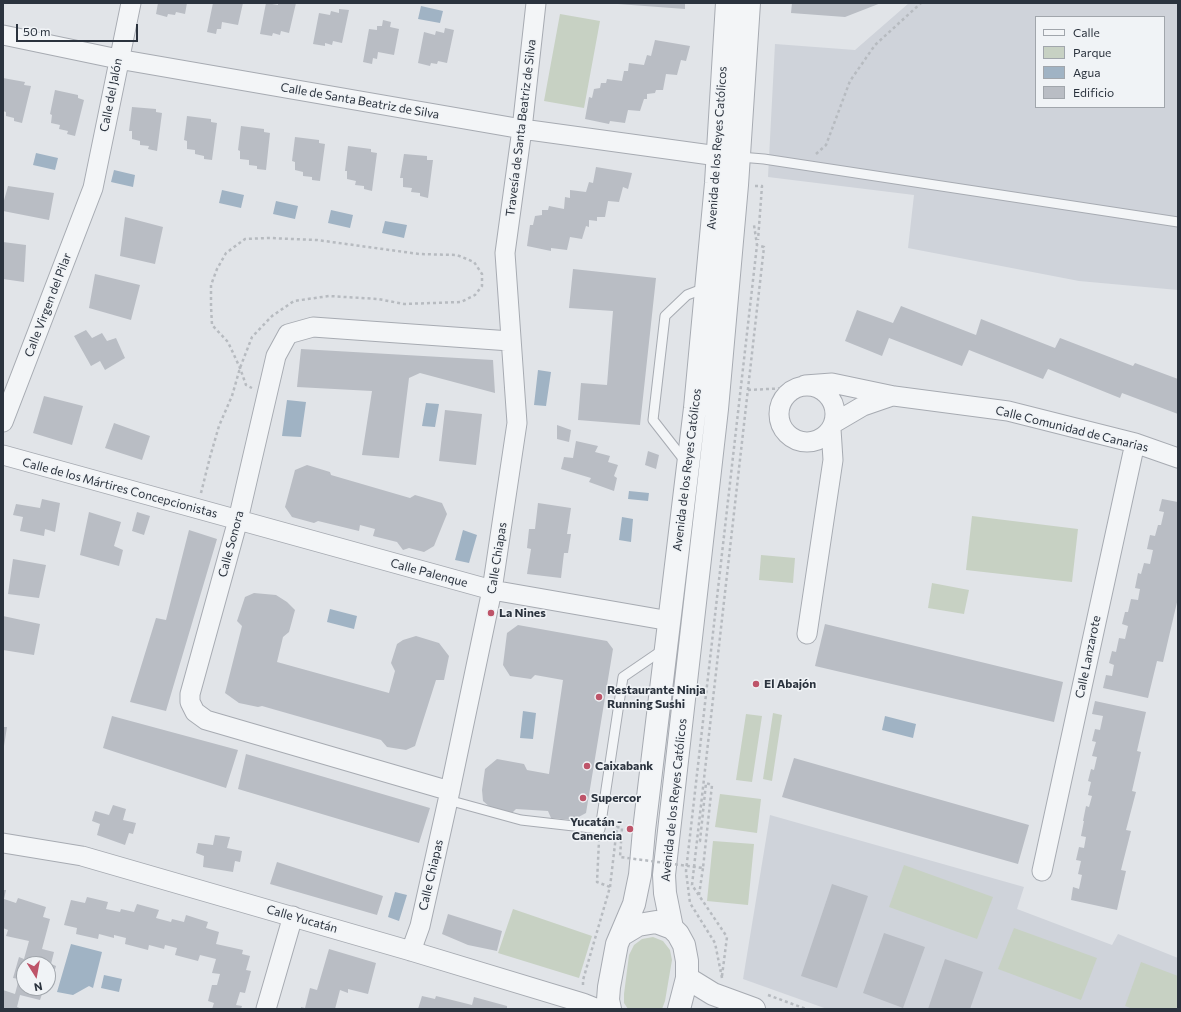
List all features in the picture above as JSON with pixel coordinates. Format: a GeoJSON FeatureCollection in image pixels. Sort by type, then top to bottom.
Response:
{"type":"FeatureCollection","features":[{"type":"Feature","properties":{"kind":"street","name":"Calle del Jalón"},"geometry":{"type":"LineString","coordinates":[[92,188],[131,3]]}},
{"type":"Feature","properties":{"kind":"street","name":"Travesía de Santa Beatriz de Silva"},"geometry":{"type":"LineString","coordinates":[[505,253],[522,129],[536,3]]}},
{"type":"Feature","properties":{"kind":"street","name":"Avenida de los Reyes Católicos"},"geometry":{"type":"LineString","coordinates":[[610,1009],[608,1000],[609,986],[617,944],[634,904],[640,875],[644,830],[695,408],[718,156],[727,3]]}},
{"type":"Feature","properties":{"kind":"street","name":"Avenida de los Reyes Católicos"},"geometry":{"type":"LineString","coordinates":[[672,928],[665,893],[664,875],[716,409],[738,185],[749,3]]}},
{"type":"Feature","properties":{"kind":"street","name":"Calle de Santa Beatriz de Silva"},"geometry":{"type":"LineString","coordinates":[[3,35],[118,59],[522,129],[718,156]]}},
{"type":"Feature","properties":{"kind":"street","name":"Calle Virgen del Pilar"},"geometry":{"type":"LineString","coordinates":[[3,422],[92,188]]}},
{"type":"Feature","properties":{"kind":"street","name":"Calle Chiapas"},"geometry":{"type":"LineString","coordinates":[[411,951],[420,926],[492,590],[517,423],[510,341],[505,253]]}},
{"type":"Feature","properties":{"kind":"street","name":"Calle Sonora"},"geometry":{"type":"LineString","coordinates":[[449,796],[206,720],[195,712],[190,702],[190,694],[238,520],[276,356],[288,334],[313,327],[510,341]]}},
{"type":"Feature","properties":{"kind":"street","name":"Calle Comunidad de Canarias"},"geometry":{"type":"LineString","coordinates":[[801,386],[832,383],[894,396],[1008,411],[1135,443],[1178,458]]}},
{"type":"Feature","properties":{"kind":"street"},"geometry":{"type":"LineString","coordinates":[[806,634],[833,460],[833,426],[836,416],[833,401],[828,394],[817,387],[801,386],[790,391],[780,404],[780,421],[783,429],[796,440],[813,442],[821,439],[833,426]]}},
{"type":"Feature","properties":{"kind":"street","name":"Calle Comunidad de Canarias"},"geometry":{"type":"LineString","coordinates":[[833,426],[863,406],[894,396]]}},
{"type":"Feature","properties":{"kind":"street"},"geometry":{"type":"LineString","coordinates":[[813,442],[833,460]]}},
{"type":"Feature","properties":{"kind":"street","name":"Calle Lanzarote"},"geometry":{"type":"LineString","coordinates":[[1042,871],[1135,443]]}},
{"type":"Feature","properties":{"kind":"street","name":"Calle de los Mártires Concepcionistas"},"geometry":{"type":"LineString","coordinates":[[3,455],[238,520]]}},
{"type":"Feature","properties":{"kind":"street","name":"Calle Palenque"},"geometry":{"type":"LineString","coordinates":[[238,520],[492,590],[670,621]]}},
{"type":"Feature","properties":{"kind":"street","name":"Calle Yucatán"},"geometry":{"type":"LineString","coordinates":[[3,843],[82,856],[411,951],[591,1006]]}},
{"type":"Feature","properties":{"kind":"street"},"geometry":{"type":"LineString","coordinates":[[266,1009],[292,916]]}},
{"type":"Feature","properties":{"kind":"street"},"geometry":{"type":"LineString","coordinates":[[622,934],[638,925],[656,922],[672,928],[678,934],[684,945],[687,961],[687,978],[679,1009]]}},
{"type":"Feature","properties":{"kind":"street"},"geometry":{"type":"LineString","coordinates":[[687,978],[721,984],[758,1001]]}},
{"type":"Feature","properties":{"kind":"lane"},"geometry":{"type":"LineString","coordinates":[[740,157],[1178,222]]}},
{"type":"Feature","properties":{"kind":"lane"},"geometry":{"type":"LineString","coordinates":[[688,465],[653,420],[665,316],[687,295],[706,287]]}},
{"type":"Feature","properties":{"kind":"lane"},"geometry":{"type":"LineString","coordinates":[[449,796],[521,820],[600,829],[623,677],[667,647]]}},
{"type":"Feature","properties":{"kind":"path"},"geometry":{"type":"LineString","coordinates":[[803,166],[826,145],[850,81],[875,45],[921,3]]}},
{"type":"Feature","properties":{"kind":"path"},"geometry":{"type":"LineString","coordinates":[[721,984],[715,943],[690,903],[686,871],[757,245],[762,186],[738,185]]}},
{"type":"Feature","properties":{"kind":"path"},"geometry":{"type":"LineString","coordinates":[[196,509],[219,426],[232,396],[240,368],[252,337],[272,316],[294,301],[329,296],[378,299],[404,304],[461,302],[475,295],[482,286],[482,274],[474,262],[457,255],[419,254],[317,240],[270,238],[245,239],[226,253],[217,269],[211,285],[212,325],[228,342],[240,368]]}},
{"type":"Feature","properties":{"kind":"path"},"geometry":{"type":"LineString","coordinates":[[721,984],[727,937],[692,885],[764,246],[757,245]]}},
{"type":"Feature","properties":{"kind":"path"},"geometry":{"type":"LineString","coordinates":[[748,390],[801,386]]}},
{"type":"Feature","properties":{"kind":"path"},"geometry":{"type":"LineString","coordinates":[[698,841],[700,841],[706,783],[712,785],[703,868],[698,895]]}},
{"type":"Feature","properties":{"kind":"path"},"geometry":{"type":"LineString","coordinates":[[591,1006],[583,980],[610,888],[617,827],[622,828],[620,857],[703,868]]}},
{"type":"Feature","properties":{"kind":"path"},"geometry":{"type":"LineString","coordinates":[[600,829],[597,882],[610,888]]}},
{"type":"Feature","properties":{"kind":"path"},"geometry":{"type":"LineString","coordinates":[[758,1001],[806,1009]]}},
{"type":"Feature","properties":{"kind":"shaded area"},"geometry":{"type":"Polygon","coordinates":[[[909,3],[1178,3],[1178,290],[1079,281],[908,248],[914,195],[768,177],[775,44],[855,50],[909,3]]]}},
{"type":"Feature","properties":{"kind":"shaded area"},"geometry":{"type":"Polygon","coordinates":[[[770,815],[1024,887],[1017,909],[1112,945],[1118,934],[1178,958],[1178,1009],[827,1009],[743,979],[770,815]]]}},
{"type":"Feature","properties":{"kind":"green space"},"geometry":{"type":"Polygon","coordinates":[[[560,14],[600,21],[584,108],[544,101],[560,14]]]}},
{"type":"Feature","properties":{"kind":"green space"},"geometry":{"type":"Polygon","coordinates":[[[972,516],[1078,529],[1072,582],[966,570],[972,516]]]}},
{"type":"Feature","properties":{"kind":"green space"},"geometry":{"type":"Polygon","coordinates":[[[761,555],[795,558],[793,583],[759,580],[761,555]]]}},
{"type":"Feature","properties":{"kind":"green space"},"geometry":{"type":"Polygon","coordinates":[[[932,583],[969,590],[964,614],[928,608],[932,583]]]}},
{"type":"Feature","properties":{"kind":"green space"},"geometry":{"type":"Polygon","coordinates":[[[773,713],[782,715],[772,781],[763,779],[773,713]]]}},
{"type":"Feature","properties":{"kind":"green space"},"geometry":{"type":"Polygon","coordinates":[[[746,714],[762,716],[752,782],[736,780],[746,714]]]}},
{"type":"Feature","properties":{"kind":"green space"},"geometry":{"type":"Polygon","coordinates":[[[720,794],[761,799],[757,833],[715,827],[720,794]]]}},
{"type":"Feature","properties":{"kind":"green space"},"geometry":{"type":"Polygon","coordinates":[[[713,841],[754,844],[748,905],[707,901],[713,841]]]}},
{"type":"Feature","properties":{"kind":"green space"},"geometry":{"type":"Polygon","coordinates":[[[904,865],[993,897],[977,939],[889,907],[904,865]]]}},
{"type":"Feature","properties":{"kind":"green space"},"geometry":{"type":"Polygon","coordinates":[[[513,909],[592,936],[579,978],[498,953],[513,909]]]}},
{"type":"Feature","properties":{"kind":"green space"},"geometry":{"type":"Polygon","coordinates":[[[1014,928],[1097,958],[1081,1000],[998,969],[1014,928]]]}},
{"type":"Feature","properties":{"kind":"green space"},"geometry":{"type":"Polygon","coordinates":[[[653,937],[663,941],[670,950],[672,960],[665,1001],[662,1009],[628,1009],[624,1003],[624,994],[629,955],[634,945],[642,939],[653,937]]]}},
{"type":"Feature","properties":{"kind":"green space"},"geometry":{"type":"Polygon","coordinates":[[[1141,962],[1178,976],[1178,1009],[1133,1009],[1125,1006],[1141,962]]]}},
{"type":"Feature","properties":{"kind":"water"},"geometry":{"type":"Polygon","coordinates":[[[421,6],[443,11],[440,23],[418,19],[421,6]]]}},
{"type":"Feature","properties":{"kind":"water"},"geometry":{"type":"Polygon","coordinates":[[[36,153],[58,158],[55,170],[33,165],[36,153]]]}},
{"type":"Feature","properties":{"kind":"water"},"geometry":{"type":"Polygon","coordinates":[[[114,170],[135,175],[133,187],[111,182],[114,170]]]}},
{"type":"Feature","properties":{"kind":"water"},"geometry":{"type":"Polygon","coordinates":[[[222,190],[244,195],[241,208],[219,203],[222,190]]]}},
{"type":"Feature","properties":{"kind":"water"},"geometry":{"type":"Polygon","coordinates":[[[276,201],[298,206],[295,219],[273,214],[276,201]]]}},
{"type":"Feature","properties":{"kind":"water"},"geometry":{"type":"Polygon","coordinates":[[[331,210],[353,215],[350,228],[328,223],[331,210]]]}},
{"type":"Feature","properties":{"kind":"water"},"geometry":{"type":"Polygon","coordinates":[[[385,221],[407,225],[404,238],[382,233],[385,221]]]}},
{"type":"Feature","properties":{"kind":"water"},"geometry":{"type":"Polygon","coordinates":[[[538,370],[551,372],[546,406],[534,405],[538,370]]]}},
{"type":"Feature","properties":{"kind":"water"},"geometry":{"type":"Polygon","coordinates":[[[287,400],[306,402],[301,437],[282,436],[287,400]]]}},
{"type":"Feature","properties":{"kind":"water"},"geometry":{"type":"Polygon","coordinates":[[[426,403],[439,404],[435,427],[422,426],[426,403]]]}},
{"type":"Feature","properties":{"kind":"water"},"geometry":{"type":"Polygon","coordinates":[[[629,491],[649,493],[648,501],[628,499],[629,491]]]}},
{"type":"Feature","properties":{"kind":"water"},"geometry":{"type":"Polygon","coordinates":[[[622,517],[633,519],[631,542],[619,540],[622,517]]]}},
{"type":"Feature","properties":{"kind":"water"},"geometry":{"type":"Polygon","coordinates":[[[463,530],[477,535],[469,563],[455,560],[463,530]]]}},
{"type":"Feature","properties":{"kind":"water"},"geometry":{"type":"Polygon","coordinates":[[[330,609],[357,616],[354,629],[327,622],[330,609]]]}},
{"type":"Feature","properties":{"kind":"water"},"geometry":{"type":"Polygon","coordinates":[[[523,711],[536,713],[533,739],[520,738],[523,711]]]}},
{"type":"Feature","properties":{"kind":"water"},"geometry":{"type":"Polygon","coordinates":[[[885,716],[916,724],[913,738],[882,730],[885,716]]]}},
{"type":"Feature","properties":{"kind":"water"},"geometry":{"type":"Polygon","coordinates":[[[395,892],[407,895],[399,921],[388,917],[395,892]]]}},
{"type":"Feature","properties":{"kind":"water"},"geometry":{"type":"Polygon","coordinates":[[[71,944],[102,952],[93,988],[89,986],[73,995],[57,992],[71,944]]]}},
{"type":"Feature","properties":{"kind":"water"},"geometry":{"type":"Polygon","coordinates":[[[104,975],[122,979],[119,992],[101,988],[104,975]]]}},
{"type":"Feature","properties":{"kind":"building"},"geometry":{"type":"Polygon","coordinates":[[[158,3],[187,3],[185,14],[176,12],[175,15],[168,14],[167,17],[156,14],[158,3]]]}},
{"type":"Feature","properties":{"kind":"building"},"geometry":{"type":"Polygon","coordinates":[[[213,3],[243,3],[238,25],[222,22],[221,29],[217,29],[216,34],[207,32],[213,3]]]}},
{"type":"Feature","properties":{"kind":"building"},"geometry":{"type":"Polygon","coordinates":[[[266,3],[278,5],[278,3],[296,3],[289,33],[281,31],[280,35],[273,33],[272,36],[260,34],[266,3]]]}},
{"type":"Feature","properties":{"kind":"building"},"geometry":{"type":"Polygon","coordinates":[[[685,3],[685,9],[618,4],[685,3]]]}},
{"type":"Feature","properties":{"kind":"building"},"geometry":{"type":"Polygon","coordinates":[[[792,3],[881,3],[845,17],[791,13],[792,3]]]}},
{"type":"Feature","properties":{"kind":"building"},"geometry":{"type":"Polygon","coordinates":[[[339,9],[349,10],[342,43],[333,41],[332,45],[325,43],[325,46],[313,44],[319,13],[330,15],[331,11],[339,13],[339,9]]]}},
{"type":"Feature","properties":{"kind":"building"},"geometry":{"type":"Polygon","coordinates":[[[383,20],[391,22],[390,27],[399,29],[394,55],[378,52],[377,59],[373,58],[372,64],[363,62],[369,29],[377,30],[377,26],[382,26],[383,20]]]}},
{"type":"Feature","properties":{"kind":"building"},"geometry":{"type":"Polygon","coordinates":[[[445,28],[454,30],[447,63],[438,61],[437,64],[431,63],[430,66],[418,63],[424,32],[435,35],[436,31],[444,33],[445,28]]]}},
{"type":"Feature","properties":{"kind":"building"},"geometry":{"type":"Polygon","coordinates":[[[655,40],[690,46],[686,61],[681,60],[677,75],[666,74],[663,90],[656,90],[655,93],[647,94],[647,99],[644,99],[640,111],[628,110],[625,123],[610,121],[609,124],[585,119],[589,97],[592,98],[594,89],[600,88],[601,83],[606,83],[607,79],[622,81],[624,71],[628,71],[629,63],[644,65],[647,55],[651,56],[655,40]]]}},
{"type":"Feature","properties":{"kind":"building"},"geometry":{"type":"Polygon","coordinates":[[[3,78],[25,82],[24,85],[31,86],[22,123],[14,121],[14,118],[6,116],[6,112],[3,111],[3,78]]]}},
{"type":"Feature","properties":{"kind":"building"},"geometry":{"type":"Polygon","coordinates":[[[55,90],[78,95],[78,98],[84,100],[75,136],[67,134],[68,131],[59,129],[60,125],[51,123],[52,115],[50,114],[55,90]]]}},
{"type":"Feature","properties":{"kind":"building"},"geometry":{"type":"Polygon","coordinates":[[[132,107],[156,109],[156,112],[162,113],[157,151],[148,149],[149,146],[140,145],[140,141],[132,139],[132,131],[129,131],[132,107]]]}},
{"type":"Feature","properties":{"kind":"building"},"geometry":{"type":"Polygon","coordinates":[[[187,116],[211,119],[211,122],[217,123],[212,160],[204,159],[204,156],[195,154],[195,150],[187,149],[187,141],[184,140],[187,116]]]}},
{"type":"Feature","properties":{"kind":"building"},"geometry":{"type":"Polygon","coordinates":[[[241,126],[264,129],[264,132],[270,133],[266,170],[257,169],[257,166],[249,165],[249,160],[240,159],[240,151],[238,150],[241,126]]]}},
{"type":"Feature","properties":{"kind":"building"},"geometry":{"type":"Polygon","coordinates":[[[295,137],[319,140],[319,143],[325,144],[320,181],[312,180],[312,177],[303,176],[303,172],[295,170],[295,162],[292,161],[295,137]]]}},
{"type":"Feature","properties":{"kind":"building"},"geometry":{"type":"Polygon","coordinates":[[[348,146],[371,149],[371,152],[377,153],[372,191],[364,189],[364,186],[355,185],[356,181],[347,179],[347,171],[345,171],[348,146]]]}},
{"type":"Feature","properties":{"kind":"building"},"geometry":{"type":"Polygon","coordinates":[[[404,154],[427,156],[427,160],[433,160],[428,198],[420,196],[420,193],[411,192],[412,188],[403,187],[403,178],[400,178],[404,154]]]}},
{"type":"Feature","properties":{"kind":"building"},"geometry":{"type":"Polygon","coordinates":[[[596,167],[632,173],[628,189],[623,187],[619,202],[608,201],[605,217],[597,217],[597,221],[589,220],[589,227],[586,226],[582,239],[570,237],[567,250],[551,248],[551,251],[527,246],[530,225],[533,225],[535,216],[542,215],[542,210],[548,210],[549,206],[564,209],[565,197],[570,198],[570,190],[586,192],[589,182],[593,183],[596,167]]]}},
{"type":"Feature","properties":{"kind":"building"},"geometry":{"type":"Polygon","coordinates":[[[8,186],[54,193],[49,220],[3,211],[3,204],[8,186]]]}},
{"type":"Feature","properties":{"kind":"building"},"geometry":{"type":"Polygon","coordinates":[[[125,217],[163,227],[155,264],[120,256],[125,217]]]}},
{"type":"Feature","properties":{"kind":"building"},"geometry":{"type":"Polygon","coordinates":[[[3,242],[26,245],[24,282],[3,279],[3,242]]]}},
{"type":"Feature","properties":{"kind":"building"},"geometry":{"type":"Polygon","coordinates":[[[573,269],[656,278],[640,425],[578,420],[581,383],[607,385],[613,311],[569,308],[573,269]]]}},
{"type":"Feature","properties":{"kind":"building"},"geometry":{"type":"Polygon","coordinates":[[[95,274],[140,285],[131,320],[89,308],[95,274]]]}},
{"type":"Feature","properties":{"kind":"building"},"geometry":{"type":"Polygon","coordinates":[[[901,306],[976,335],[981,319],[1055,348],[1060,338],[1133,366],[1135,363],[1178,379],[1178,414],[1122,393],[1120,398],[1048,369],[1043,379],[969,350],[962,366],[889,338],[882,356],[845,341],[857,310],[893,323],[901,306]]]}},
{"type":"Feature","properties":{"kind":"building"},"geometry":{"type":"Polygon","coordinates":[[[86,330],[92,338],[102,333],[107,341],[116,338],[125,358],[105,370],[100,361],[91,366],[74,336],[86,330]]]}},
{"type":"Feature","properties":{"kind":"building"},"geometry":{"type":"Polygon","coordinates":[[[301,349],[493,360],[495,393],[420,373],[409,378],[399,458],[362,455],[372,391],[297,387],[301,349]]]}},
{"type":"Feature","properties":{"kind":"building"},"geometry":{"type":"Polygon","coordinates":[[[44,396],[83,406],[72,445],[33,433],[44,396]]]}},
{"type":"Feature","properties":{"kind":"building"},"geometry":{"type":"Polygon","coordinates":[[[445,410],[482,414],[476,465],[439,461],[445,410]]]}},
{"type":"Feature","properties":{"kind":"building"},"geometry":{"type":"Polygon","coordinates":[[[114,423],[150,436],[142,460],[105,448],[114,423]]]}},
{"type":"Feature","properties":{"kind":"building"},"geometry":{"type":"Polygon","coordinates":[[[557,425],[571,430],[569,442],[557,439],[557,425]]]}},
{"type":"Feature","properties":{"kind":"building"},"geometry":{"type":"Polygon","coordinates":[[[576,441],[598,446],[595,452],[610,456],[608,462],[618,465],[614,476],[617,478],[614,491],[589,482],[591,478],[561,469],[564,457],[573,458],[576,441]]]}},
{"type":"Feature","properties":{"kind":"building"},"geometry":{"type":"Polygon","coordinates":[[[648,451],[659,455],[656,469],[645,465],[648,451]]]}},
{"type":"Feature","properties":{"kind":"building"},"geometry":{"type":"Polygon","coordinates":[[[307,465],[330,472],[331,475],[410,498],[415,495],[442,503],[447,514],[434,546],[424,552],[409,548],[403,550],[397,542],[373,536],[375,529],[360,525],[359,531],[318,521],[314,523],[292,517],[285,507],[295,470],[307,465]]]}},
{"type":"Feature","properties":{"kind":"building"},"geometry":{"type":"Polygon","coordinates":[[[42,499],[60,503],[55,532],[45,529],[44,536],[20,531],[23,517],[13,515],[16,504],[40,508],[42,499]]]}},
{"type":"Feature","properties":{"kind":"building"},"geometry":{"type":"Polygon","coordinates":[[[1162,499],[1178,502],[1178,598],[1163,662],[1157,661],[1148,698],[1103,688],[1106,675],[1112,676],[1114,665],[1109,663],[1112,651],[1116,652],[1119,638],[1125,639],[1128,626],[1122,624],[1125,612],[1128,612],[1131,599],[1138,600],[1140,589],[1135,588],[1138,573],[1141,574],[1144,563],[1150,564],[1153,550],[1147,549],[1150,535],[1155,536],[1158,525],[1161,525],[1164,512],[1159,511],[1162,499]]]}},
{"type":"Feature","properties":{"kind":"building"},"geometry":{"type":"Polygon","coordinates":[[[538,503],[571,508],[567,534],[571,534],[568,553],[564,553],[561,578],[527,574],[531,549],[527,548],[529,529],[535,529],[538,503]]]}},
{"type":"Feature","properties":{"kind":"building"},"geometry":{"type":"Polygon","coordinates":[[[89,512],[121,522],[114,546],[123,550],[119,566],[80,555],[89,512]]]}},
{"type":"Feature","properties":{"kind":"building"},"geometry":{"type":"Polygon","coordinates":[[[137,512],[150,516],[144,535],[132,531],[137,512]]]}},
{"type":"Feature","properties":{"kind":"building"},"geometry":{"type":"Polygon","coordinates":[[[189,530],[217,539],[166,711],[130,702],[156,618],[166,620],[189,530]]]}},
{"type":"Feature","properties":{"kind":"building"},"geometry":{"type":"Polygon","coordinates":[[[13,559],[46,565],[39,598],[8,594],[13,559]]]}},
{"type":"Feature","properties":{"kind":"building"},"geometry":{"type":"Polygon","coordinates":[[[254,593],[276,595],[287,602],[295,610],[289,632],[283,637],[277,662],[389,693],[395,671],[391,663],[397,644],[403,640],[416,636],[439,643],[449,656],[444,680],[436,680],[415,746],[406,750],[387,747],[381,740],[262,706],[258,707],[239,703],[225,693],[242,626],[237,621],[245,597],[254,593]]]}},
{"type":"Feature","properties":{"kind":"building"},"geometry":{"type":"Polygon","coordinates":[[[3,616],[40,624],[34,655],[3,650],[3,616]]]}},
{"type":"Feature","properties":{"kind":"building"},"geometry":{"type":"Polygon","coordinates":[[[825,624],[1063,682],[1054,722],[815,666],[825,624]]]}},
{"type":"Feature","properties":{"kind":"building"},"geometry":{"type":"Polygon","coordinates":[[[518,625],[607,641],[613,649],[586,813],[573,820],[551,818],[548,811],[516,809],[512,813],[491,808],[483,801],[482,790],[485,769],[497,759],[524,764],[527,770],[549,774],[563,680],[535,675],[531,679],[510,676],[503,665],[507,633],[518,625]]]}},
{"type":"Feature","properties":{"kind":"building"},"geometry":{"type":"Polygon","coordinates":[[[1095,701],[1146,712],[1137,751],[1141,752],[1132,791],[1136,792],[1126,830],[1131,831],[1121,870],[1126,871],[1117,910],[1071,900],[1073,887],[1079,889],[1082,875],[1078,874],[1081,861],[1076,860],[1079,847],[1084,848],[1086,837],[1081,836],[1083,821],[1086,806],[1089,807],[1092,796],[1088,795],[1091,782],[1088,781],[1091,769],[1094,770],[1097,757],[1092,756],[1096,742],[1092,741],[1095,729],[1100,730],[1103,716],[1092,714],[1095,701]]]}},
{"type":"Feature","properties":{"kind":"building"},"geometry":{"type":"Polygon","coordinates":[[[112,716],[238,750],[226,788],[103,748],[112,716]]]}},
{"type":"Feature","properties":{"kind":"building"},"geometry":{"type":"Polygon","coordinates":[[[3,727],[7,727],[4,746],[3,746],[3,727]]]}},
{"type":"Feature","properties":{"kind":"building"},"geometry":{"type":"Polygon","coordinates":[[[246,754],[430,808],[419,843],[238,789],[246,754]]]}},
{"type":"Feature","properties":{"kind":"building"},"geometry":{"type":"Polygon","coordinates":[[[794,758],[1029,825],[1018,864],[782,797],[794,758]]]}},
{"type":"Feature","properties":{"kind":"building"},"geometry":{"type":"Polygon","coordinates":[[[113,805],[126,809],[123,820],[136,823],[133,834],[129,833],[125,845],[97,835],[100,824],[92,821],[95,811],[109,815],[113,805]]]}},
{"type":"Feature","properties":{"kind":"building"},"geometry":{"type":"Polygon","coordinates":[[[215,835],[230,837],[227,848],[242,851],[240,862],[235,861],[233,872],[203,867],[204,856],[196,853],[198,843],[213,845],[215,835]]]}},
{"type":"Feature","properties":{"kind":"building"},"geometry":{"type":"Polygon","coordinates":[[[277,862],[383,896],[377,915],[270,884],[277,862]]]}},
{"type":"Feature","properties":{"kind":"building"},"geometry":{"type":"Polygon","coordinates":[[[832,884],[868,896],[837,988],[801,976],[832,884]]]}},
{"type":"Feature","properties":{"kind":"building"},"geometry":{"type":"Polygon","coordinates":[[[3,890],[6,890],[4,899],[16,903],[18,898],[46,907],[43,917],[50,919],[42,949],[54,952],[53,956],[25,956],[29,941],[6,936],[8,930],[3,928],[3,890]]]}},
{"type":"Feature","properties":{"kind":"building"},"geometry":{"type":"Polygon","coordinates":[[[87,897],[108,902],[106,909],[120,912],[121,909],[134,912],[137,904],[159,910],[156,918],[171,922],[172,919],[184,922],[186,915],[208,922],[206,928],[219,932],[216,944],[243,950],[242,954],[250,956],[246,970],[251,971],[245,993],[240,992],[236,1005],[242,1006],[241,1009],[212,1009],[214,1003],[208,1001],[212,985],[217,985],[220,974],[212,973],[216,959],[200,955],[198,961],[175,955],[177,948],[165,945],[164,949],[149,945],[148,950],[125,944],[126,938],[114,935],[114,938],[99,934],[98,939],[76,934],[77,928],[64,925],[71,900],[85,903],[87,897]]]}},
{"type":"Feature","properties":{"kind":"building"},"geometry":{"type":"Polygon","coordinates":[[[448,914],[502,931],[497,951],[468,945],[442,934],[448,914]]]}},
{"type":"Feature","properties":{"kind":"building"},"geometry":{"type":"Polygon","coordinates":[[[884,933],[925,947],[903,1008],[863,993],[884,933]]]}},
{"type":"Feature","properties":{"kind":"building"},"geometry":{"type":"Polygon","coordinates":[[[329,949],[376,963],[368,994],[348,989],[348,993],[340,990],[335,1009],[301,1009],[301,1007],[305,1008],[310,988],[317,990],[329,949]]]}},
{"type":"Feature","properties":{"kind":"building"},"geometry":{"type":"Polygon","coordinates":[[[945,959],[983,972],[970,1009],[928,1009],[945,959]]]}},
{"type":"Feature","properties":{"kind":"building"},"geometry":{"type":"Polygon","coordinates":[[[16,968],[16,978],[13,978],[16,968]]]}},
{"type":"Feature","properties":{"kind":"building"},"geometry":{"type":"Polygon","coordinates":[[[3,990],[15,994],[16,990],[16,996],[20,996],[17,1007],[22,1009],[3,1009],[3,990]]]}},
{"type":"Feature","properties":{"kind":"building"},"geometry":{"type":"Polygon","coordinates":[[[24,996],[41,996],[40,1000],[24,996]]]}},
{"type":"Feature","properties":{"kind":"building"},"geometry":{"type":"Polygon","coordinates":[[[422,996],[435,999],[436,996],[472,1005],[474,997],[507,1006],[507,1009],[418,1009],[422,996]]]}},
{"type":"Feature","properties":{"kind":"place","name":"La Nines"},"geometry":{"type":"Point","coordinates":[491,613]}},
{"type":"Feature","properties":{"kind":"place","name":"El Abajón"},"geometry":{"type":"Point","coordinates":[756,684]}},
{"type":"Feature","properties":{"kind":"place","name":"Restaurante Ninja Running Sushi"},"geometry":{"type":"Point","coordinates":[599,697]}},
{"type":"Feature","properties":{"kind":"place","name":"Caixabank"},"geometry":{"type":"Point","coordinates":[587,766]}},
{"type":"Feature","properties":{"kind":"place","name":"Supercor"},"geometry":{"type":"Point","coordinates":[583,798]}},
{"type":"Feature","properties":{"kind":"place","name":"Yucatán - Canencia"},"geometry":{"type":"Point","coordinates":[630,829]}}]}
